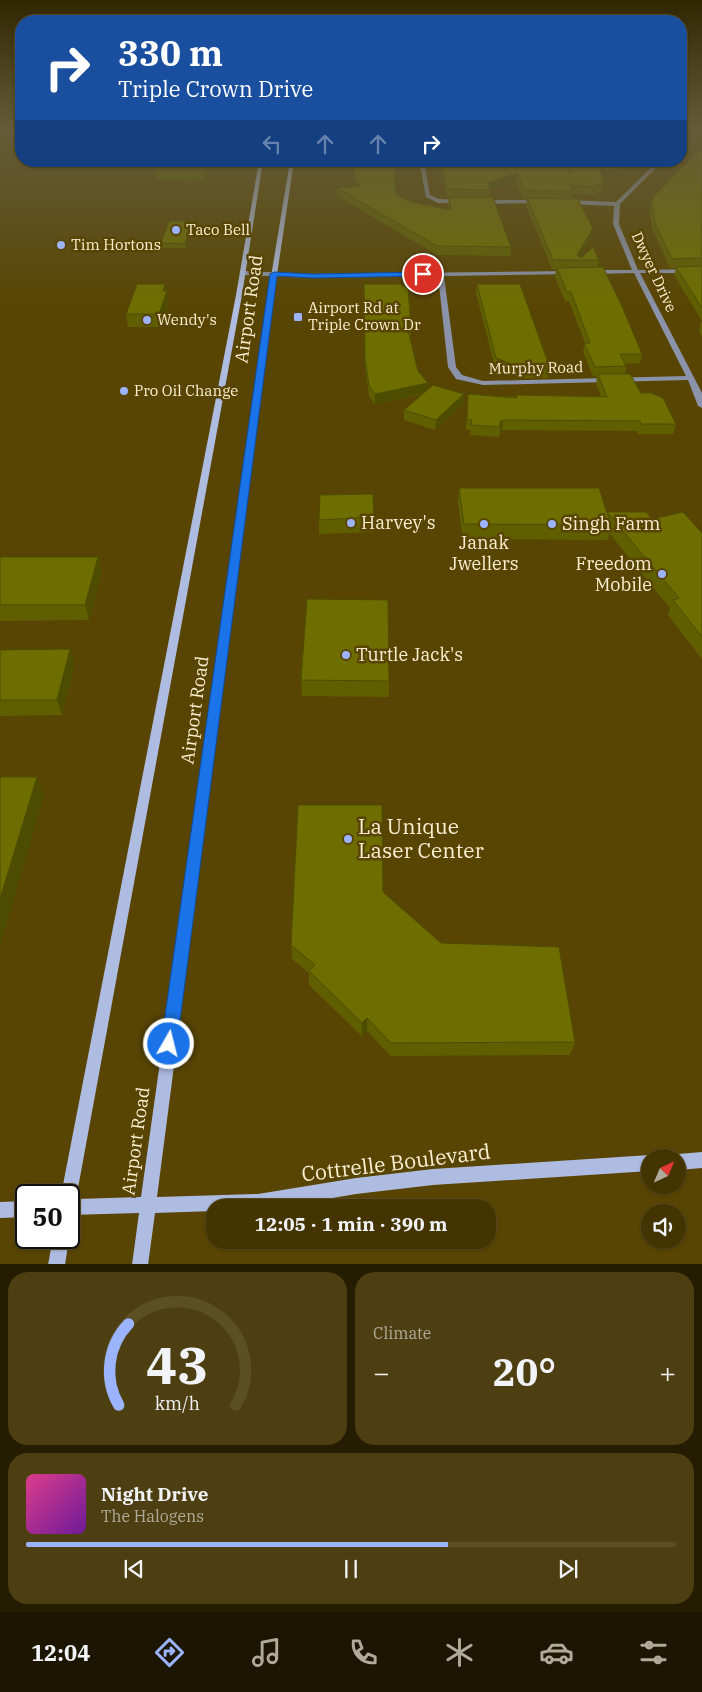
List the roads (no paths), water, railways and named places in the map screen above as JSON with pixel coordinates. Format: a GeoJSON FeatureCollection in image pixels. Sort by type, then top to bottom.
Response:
{"type":"FeatureCollection","features":[{"type":"Feature","properties":{"kind":"main road","name":"Airport Road"},"geometry":{"type":"LineString","coordinates":[[71,1184],[243,273],[257,189]]}},
{"type":"Feature","properties":{"kind":"main road","name":"Airport Road"},"geometry":{"type":"LineString","coordinates":[[140,1264],[274,274],[288,189]]}},
{"type":"Feature","properties":{"kind":"main road"},"geometry":{"type":"LineString","coordinates":[[686,1161],[702,1160]]}},
{"type":"Feature","properties":{"kind":"main road","name":"Cottrelle Boulevard"},"geometry":{"type":"LineString","coordinates":[[80,1207],[258,1202],[356,1186],[433,1177],[641,1164]]}},
{"type":"Feature","properties":{"kind":"main road"},"geometry":{"type":"LineString","coordinates":[[0,1210],[15,1209]]}},
{"type":"Feature","properties":{"kind":"main road"},"geometry":{"type":"LineString","coordinates":[[56,1264],[59,1249]]}},
{"type":"Feature","properties":{"kind":"street"},"geometry":{"type":"LineString","coordinates":[[427,189],[428,196],[438,201],[467,202]]}},
{"type":"Feature","properties":{"kind":"street"},"geometry":{"type":"LineString","coordinates":[[564,202],[617,204],[632,189]]}},
{"type":"Feature","properties":{"kind":"street"},"geometry":{"type":"LineString","coordinates":[[477,202],[544,202]]}},
{"type":"Feature","properties":{"kind":"street","name":"Dwyer Drive"},"geometry":{"type":"LineString","coordinates":[[617,204],[616,224],[636,272],[690,378],[702,406]]}},
{"type":"Feature","properties":{"kind":"street"},"geometry":{"type":"LineString","coordinates":[[586,272],[702,271]]}},
{"type":"Feature","properties":{"kind":"street"},"geometry":{"type":"LineString","coordinates":[[243,273],[313,276],[577,272]]}},
{"type":"Feature","properties":{"kind":"street","name":"Murphy Road"},"geometry":{"type":"LineString","coordinates":[[441,274],[452,367],[459,377],[483,384],[690,378]]}},
{"type":"Feature","properties":{"kind":"place","name":"Taco Bell"},"geometry":{"type":"Point","coordinates":[176,230]}},
{"type":"Feature","properties":{"kind":"place","name":"Tim Hortons"},"geometry":{"type":"Point","coordinates":[61,245]}},
{"type":"Feature","properties":{"kind":"place","name":"Airport Rd at Triple Crown Dr"},"geometry":{"type":"Point","coordinates":[298,317]}},
{"type":"Feature","properties":{"kind":"place","name":"Wendy's"},"geometry":{"type":"Point","coordinates":[147,320]}},
{"type":"Feature","properties":{"kind":"place","name":"Pro Oil Change"},"geometry":{"type":"Point","coordinates":[124,391]}},
{"type":"Feature","properties":{"kind":"place","name":"Harvey's"},"geometry":{"type":"Point","coordinates":[351,523]}},
{"type":"Feature","properties":{"kind":"place","name":"Janak Jwellers"},"geometry":{"type":"Point","coordinates":[484,524]}},
{"type":"Feature","properties":{"kind":"place","name":"Singh Farm"},"geometry":{"type":"Point","coordinates":[552,524]}},
{"type":"Feature","properties":{"kind":"place","name":"Freedom Mobile"},"geometry":{"type":"Point","coordinates":[662,574]}},
{"type":"Feature","properties":{"kind":"place","name":"Turtle Jack's"},"geometry":{"type":"Point","coordinates":[346,655]}},
{"type":"Feature","properties":{"kind":"place","name":"La Unique Laser Center"},"geometry":{"type":"Point","coordinates":[348,839]}}]}
